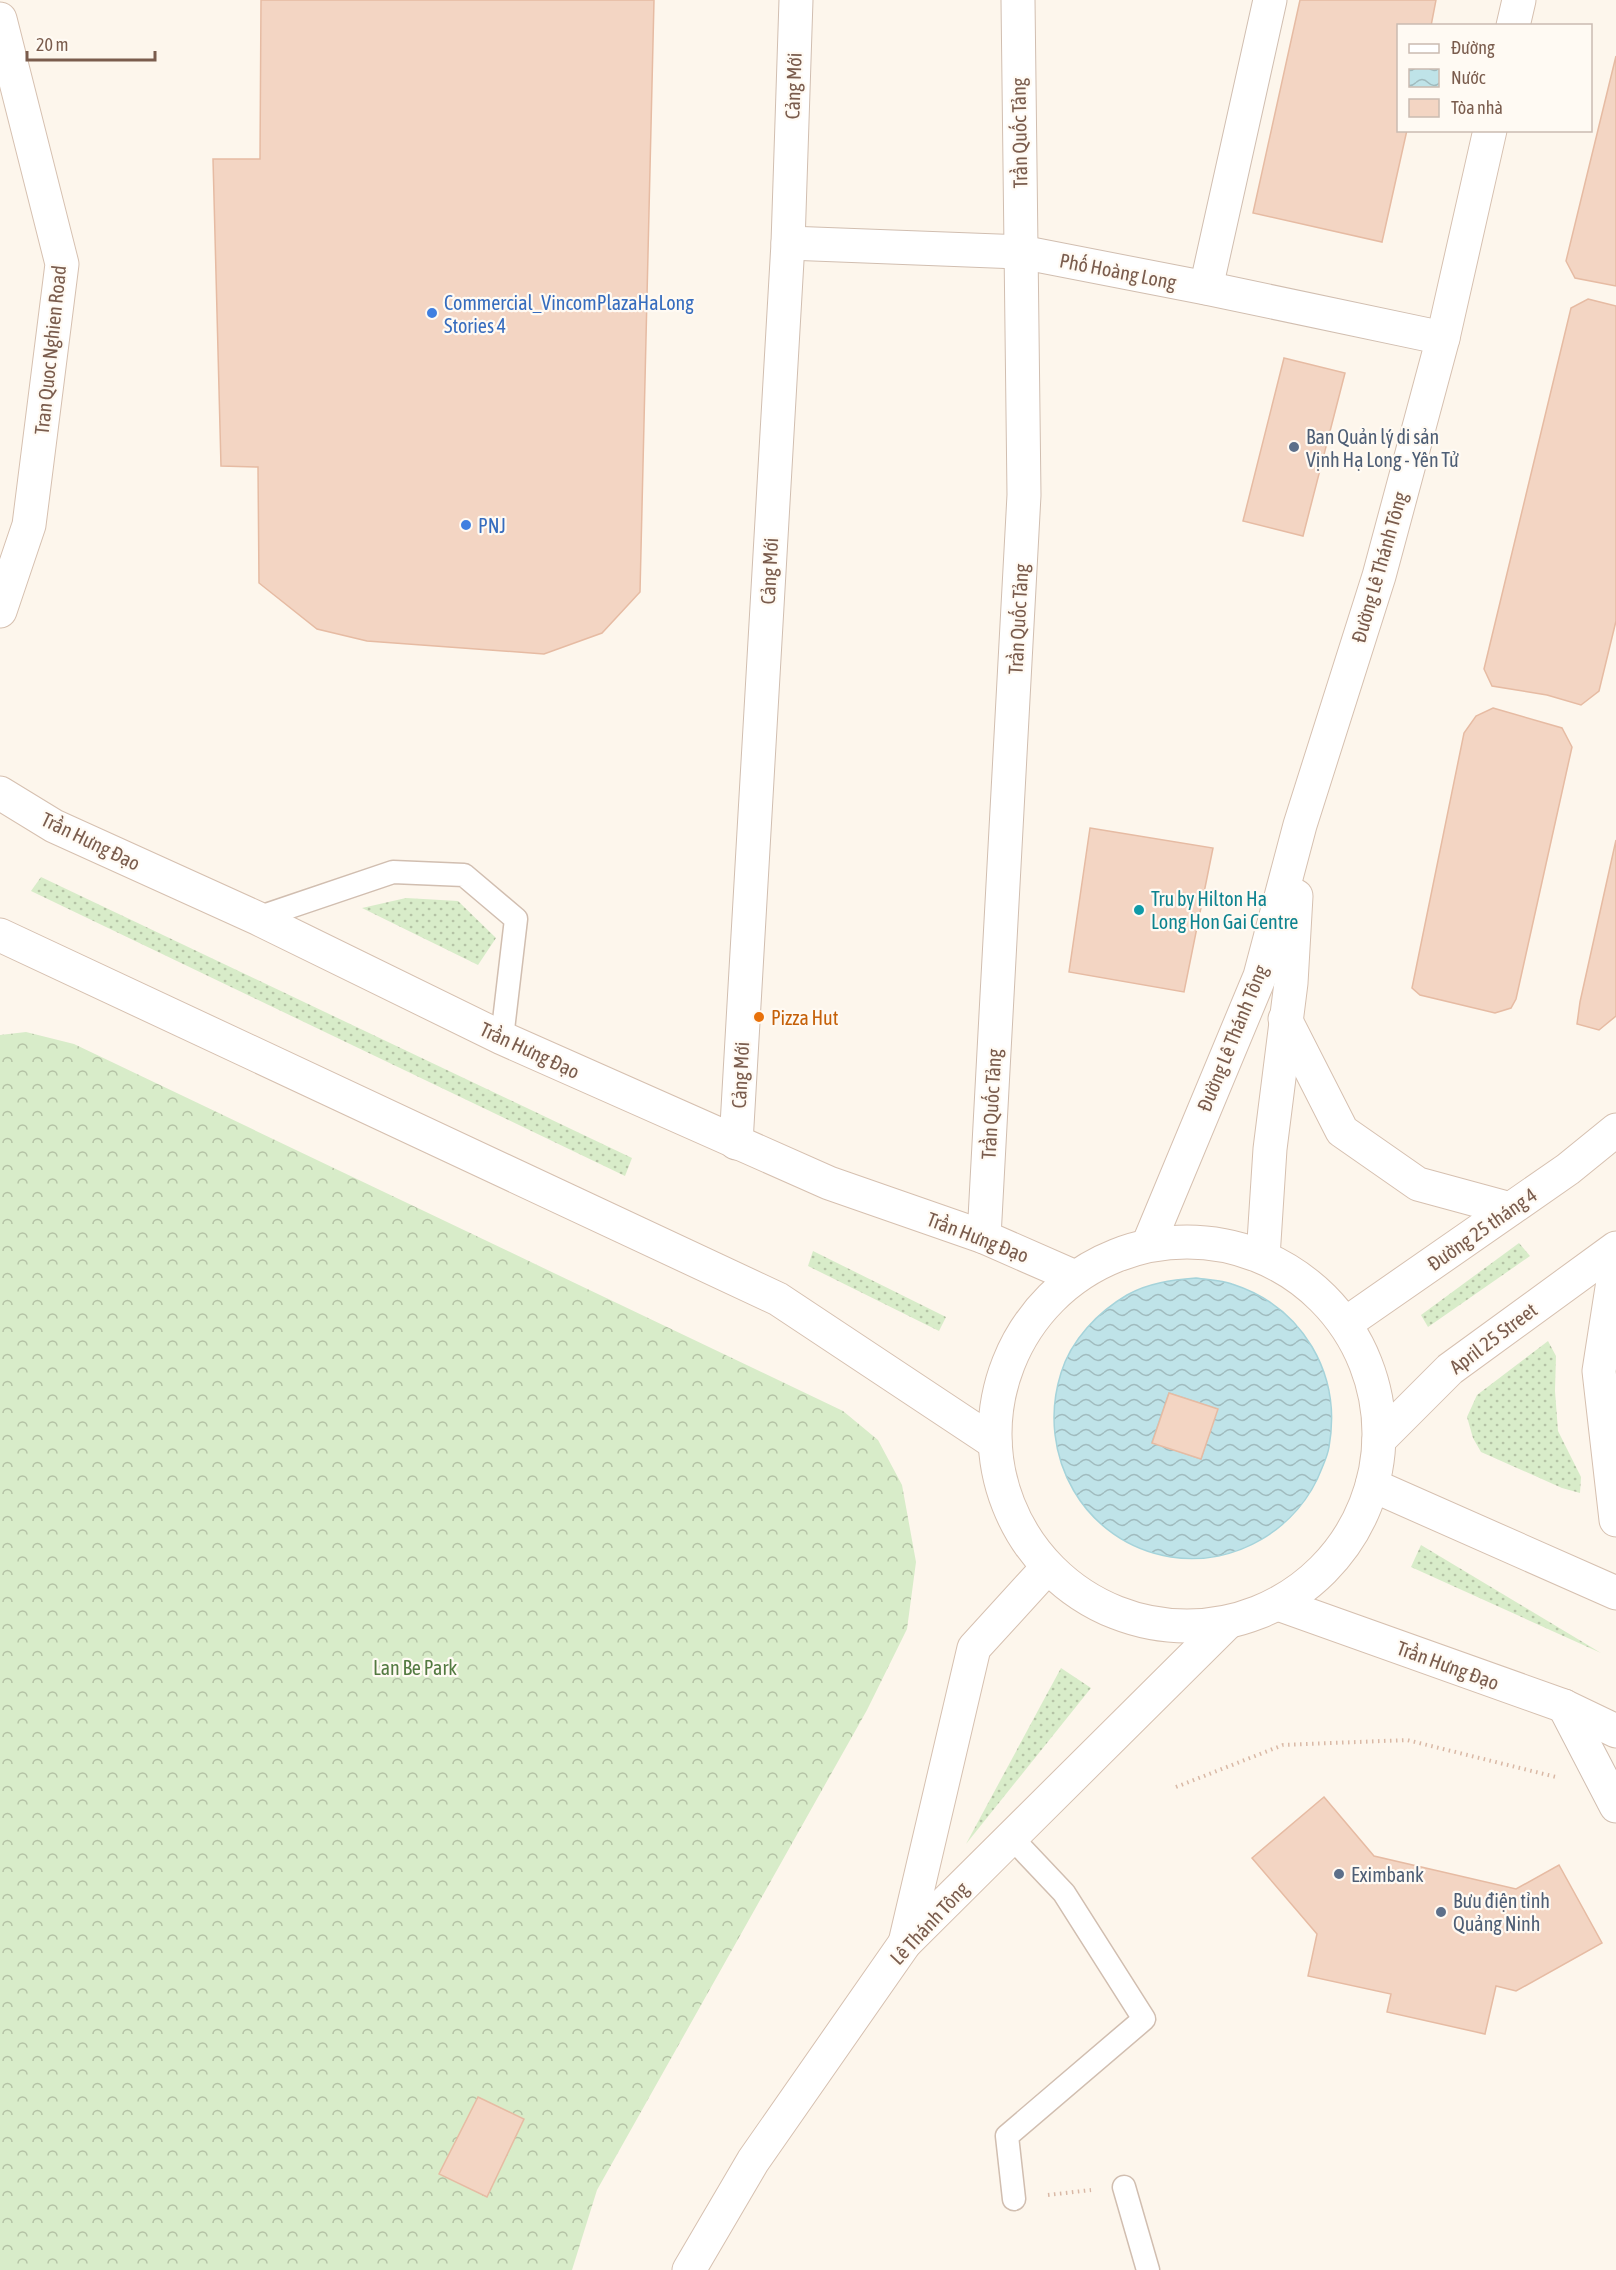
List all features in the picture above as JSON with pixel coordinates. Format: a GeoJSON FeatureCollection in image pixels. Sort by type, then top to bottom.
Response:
{"type":"FeatureCollection","features":[{"type":"Feature","properties":{"kind":"main road","name":"Cảng Mới"},"geometry":{"type":"LineString","coordinates":[[736,1143],[788,243],[796,0]]}},
{"type":"Feature","properties":{"kind":"main road","name":"Trần Quốc Tảng"},"geometry":{"type":"LineString","coordinates":[[984,1237],[1024,495],[1018,0]]}},
{"type":"Feature","properties":{"kind":"main road"},"geometry":{"type":"LineString","coordinates":[[1206,288],[1270,0]]}},
{"type":"Feature","properties":{"kind":"main road"},"geometry":{"type":"LineString","coordinates":[[1513,24],[1519,0]]}},
{"type":"Feature","properties":{"kind":"main road","name":"Tran Quoc Nghien Road"},"geometry":{"type":"LineString","coordinates":[[0,19],[62,264],[29,525],[0,611]]}},
{"type":"Feature","properties":{"kind":"main road","name":"Đường Lê Thánh Tông"},"geometry":{"type":"LineString","coordinates":[[1149,1245],[1260,976],[1300,825],[1379,576],[1443,338],[1490,132]]}},
{"type":"Feature","properties":{"kind":"main road","name":"Phố Hoàng Long"},"geometry":{"type":"LineString","coordinates":[[788,243],[1021,252],[1443,338]]}},
{"type":"Feature","properties":{"kind":"main road","name":"Trần Hưng Đạo"},"geometry":{"type":"LineString","coordinates":[[0,794],[54,826],[257,918],[502,1038],[829,1183],[984,1237],[1073,1276]]}},
{"type":"Feature","properties":{"kind":"main road","name":"Đường Lê Thánh Tông"},"geometry":{"type":"LineString","coordinates":[[1263,1257],[1270,1149],[1291,983],[1300,825]]}},
{"type":"Feature","properties":{"kind":"main road"},"geometry":{"type":"LineString","coordinates":[[0,935],[778,1299],[995,1443]]}},
{"type":"Feature","properties":{"kind":"main road"},"geometry":{"type":"LineString","coordinates":[[1286,1019],[1342,1131],[1418,1184],[1510,1209]]}},
{"type":"Feature","properties":{"kind":"main road","name":"Đường 25 tháng 4"},"geometry":{"type":"LineString","coordinates":[[1345,1324],[1568,1169],[1616,1130]]}},
{"type":"Feature","properties":{"kind":"main road"},"geometry":{"type":"LineString","coordinates":[[1187,1241],[1226,1245],[1263,1257],[1294,1274],[1322,1297],[1345,1324],[1364,1360],[1376,1400],[1379,1440],[1372,1485],[1358,1521],[1337,1554],[1310,1582],[1278,1604],[1227,1623],[1180,1627],[1152,1624],[1116,1614],[1083,1597],[1047,1568],[1020,1531],[1002,1489],[995,1443],[996,1414],[1001,1385],[1011,1357],[1024,1332],[1041,1308],[1073,1276],[1117,1254],[1149,1245],[1187,1241]]}},
{"type":"Feature","properties":{"kind":"main road","name":"April 25 Street"},"geometry":{"type":"LineString","coordinates":[[1379,1440],[1450,1369],[1616,1248]]}},
{"type":"Feature","properties":{"kind":"main road"},"geometry":{"type":"LineString","coordinates":[[1616,1262],[1599,1371],[1616,1520]]}},
{"type":"Feature","properties":{"kind":"main road"},"geometry":{"type":"LineString","coordinates":[[1372,1485],[1616,1593]]}},
{"type":"Feature","properties":{"kind":"main road"},"geometry":{"type":"LineString","coordinates":[[905,1943],[974,1648],[1047,1568]]}},
{"type":"Feature","properties":{"kind":"main road","name":"Trần Hưng Đạo"},"geometry":{"type":"LineString","coordinates":[[1278,1604],[1564,1706],[1616,1731]]}},
{"type":"Feature","properties":{"kind":"main road","name":"Lê Thánh Tông"},"geometry":{"type":"LineString","coordinates":[[689,2270],[753,2161],[905,1943],[1227,1623]]}},
{"type":"Feature","properties":{"kind":"main road"},"geometry":{"type":"LineString","coordinates":[[1564,1706],[1616,1806]]}},
{"type":"Feature","properties":{"kind":"lane"},"geometry":{"type":"LineString","coordinates":[[257,918],[393,872],[464,875],[516,919],[502,1038]]}},
{"type":"Feature","properties":{"kind":"lane"},"geometry":{"type":"LineString","coordinates":[[1012,1838],[1064,1893],[1144,2019],[1007,2136],[1014,2199]]}},
{"type":"Feature","properties":{"kind":"lane"},"geometry":{"type":"LineString","coordinates":[[1124,2187],[1148,2270]]}},
{"type":"Feature","properties":{"kind":"path"},"geometry":{"type":"LineString","coordinates":[[1176,1787],[1283,1745],[1407,1740],[1562,1778]]}},
{"type":"Feature","properties":{"kind":"path"},"geometry":{"type":"LineString","coordinates":[[1014,2199],[1124,2187]]}},
{"type":"Feature","properties":{"kind":"green space"},"geometry":{"type":"Polygon","coordinates":[[[41,877],[632,1158],[625,1176],[31,891],[41,877]]]}},
{"type":"Feature","properties":{"kind":"green space"},"geometry":{"type":"Polygon","coordinates":[[[406,898],[458,901],[496,938],[478,965],[362,908],[406,898]]]}},
{"type":"Feature","properties":{"kind":"green space","name":"Lan Be Park"},"geometry":{"type":"Polygon","coordinates":[[[26,1032],[74,1044],[843,1411],[878,1440],[902,1485],[916,1562],[907,1629],[867,1710],[597,2190],[572,2270],[0,2270],[0,1035],[26,1032]]]}},
{"type":"Feature","properties":{"kind":"green space"},"geometry":{"type":"Polygon","coordinates":[[[1519,1243],[1530,1256],[1428,1327],[1421,1315],[1519,1243]]]}},
{"type":"Feature","properties":{"kind":"green space"},"geometry":{"type":"Polygon","coordinates":[[[813,1251],[946,1317],[939,1331],[808,1266],[813,1251]]]}},
{"type":"Feature","properties":{"kind":"green space"},"geometry":{"type":"Polygon","coordinates":[[[1548,1341],[1556,1356],[1555,1391],[1558,1431],[1581,1477],[1580,1493],[1562,1488],[1481,1452],[1473,1438],[1467,1417],[1477,1395],[1548,1341]]]}},
{"type":"Feature","properties":{"kind":"green space"},"geometry":{"type":"Polygon","coordinates":[[[1421,1545],[1601,1653],[1411,1567],[1421,1545]]]}},
{"type":"Feature","properties":{"kind":"green space"},"geometry":{"type":"Polygon","coordinates":[[[1061,1668],[1091,1688],[966,1844],[1061,1668]]]}},
{"type":"Feature","properties":{"kind":"water"},"geometry":{"type":"Polygon","coordinates":[[[1196,1278],[1232,1284],[1257,1295],[1279,1309],[1297,1326],[1312,1347],[1323,1369],[1329,1394],[1331,1420],[1329,1447],[1325,1460],[1312,1490],[1298,1509],[1281,1526],[1262,1539],[1218,1556],[1195,1559],[1171,1557],[1140,1548],[1113,1534],[1091,1514],[1074,1490],[1061,1464],[1055,1434],[1055,1404],[1061,1373],[1071,1349],[1096,1318],[1135,1291],[1160,1283],[1196,1278]],[[1169,1393],[1152,1442],[1201,1459],[1217,1409],[1169,1393]]]}},
{"type":"Feature","properties":{"kind":"building","name":"Commercial_VincomPlazaHaLong Stories 4"},"geometry":{"type":"Polygon","coordinates":[[[261,0],[654,0],[640,592],[602,633],[544,654],[367,641],[317,629],[259,583],[258,467],[221,466],[213,159],[260,159],[261,0]]]}},
{"type":"Feature","properties":{"kind":"building"},"geometry":{"type":"Polygon","coordinates":[[[1300,0],[1436,0],[1431,24],[1397,24],[1397,132],[1407,132],[1382,242],[1253,213],[1300,0]]]}},
{"type":"Feature","properties":{"kind":"building"},"geometry":{"type":"Polygon","coordinates":[[[1616,56],[1616,286],[1575,278],[1566,261],[1616,56]]]}},
{"type":"Feature","properties":{"kind":"building"},"geometry":{"type":"Polygon","coordinates":[[[1588,299],[1616,306],[1616,621],[1599,691],[1581,705],[1547,695],[1492,686],[1484,669],[1571,308],[1588,299]]]}},
{"type":"Feature","properties":{"kind":"building","name":"Ban Quản lý di sản Vịnh Hạ Long - Yên Tử"},"geometry":{"type":"Polygon","coordinates":[[[1284,358],[1345,373],[1303,536],[1243,521],[1284,358]]]}},
{"type":"Feature","properties":{"kind":"building"},"geometry":{"type":"Polygon","coordinates":[[[1493,708],[1562,728],[1572,747],[1516,999],[1511,1008],[1495,1013],[1420,995],[1412,988],[1464,733],[1476,716],[1493,708]]]}},
{"type":"Feature","properties":{"kind":"building","name":"Tru by Hilton Ha Long Hon Gai Centre"},"geometry":{"type":"Polygon","coordinates":[[[1090,828],[1213,848],[1184,992],[1069,972],[1090,828]]]}},
{"type":"Feature","properties":{"kind":"building"},"geometry":{"type":"Polygon","coordinates":[[[1616,840],[1616,1016],[1599,1030],[1577,1024],[1616,840]]]}},
{"type":"Feature","properties":{"kind":"building"},"geometry":{"type":"Polygon","coordinates":[[[1169,1393],[1218,1409],[1201,1459],[1152,1443],[1169,1393]]]}},
{"type":"Feature","properties":{"kind":"building","name":"Bưu điện tỉnh Quảng Ninh"},"geometry":{"type":"Polygon","coordinates":[[[1324,1797],[1374,1856],[1516,1889],[1559,1865],[1602,1943],[1516,1991],[1496,1986],[1485,2034],[1387,2012],[1391,1994],[1308,1976],[1317,1934],[1252,1858],[1324,1797]]]}},
{"type":"Feature","properties":{"kind":"building"},"geometry":{"type":"Polygon","coordinates":[[[478,2097],[524,2119],[487,2197],[439,2174],[478,2097]]]}},
{"type":"Feature","properties":{"kind":"place","name":"Commercial_VincomPlazaHaLong Stories 4"},"geometry":{"type":"Point","coordinates":[432,313]}},
{"type":"Feature","properties":{"kind":"place","name":"Ban Quản lý di sản Vịnh Hạ Long - Yên Tử"},"geometry":{"type":"Point","coordinates":[1294,447]}},
{"type":"Feature","properties":{"kind":"place","name":"PNJ"},"geometry":{"type":"Point","coordinates":[466,525]}},
{"type":"Feature","properties":{"kind":"place","name":"Tru by Hilton Ha Long Hon Gai Centre"},"geometry":{"type":"Point","coordinates":[1139,910]}},
{"type":"Feature","properties":{"kind":"place","name":"Pizza Hut"},"geometry":{"type":"Point","coordinates":[759,1017]}},
{"type":"Feature","properties":{"kind":"place","name":"Eximbank"},"geometry":{"type":"Point","coordinates":[1339,1874]}},
{"type":"Feature","properties":{"kind":"place","name":"Bưu điện tỉnh Quảng Ninh"},"geometry":{"type":"Point","coordinates":[1441,1912]}}]}
